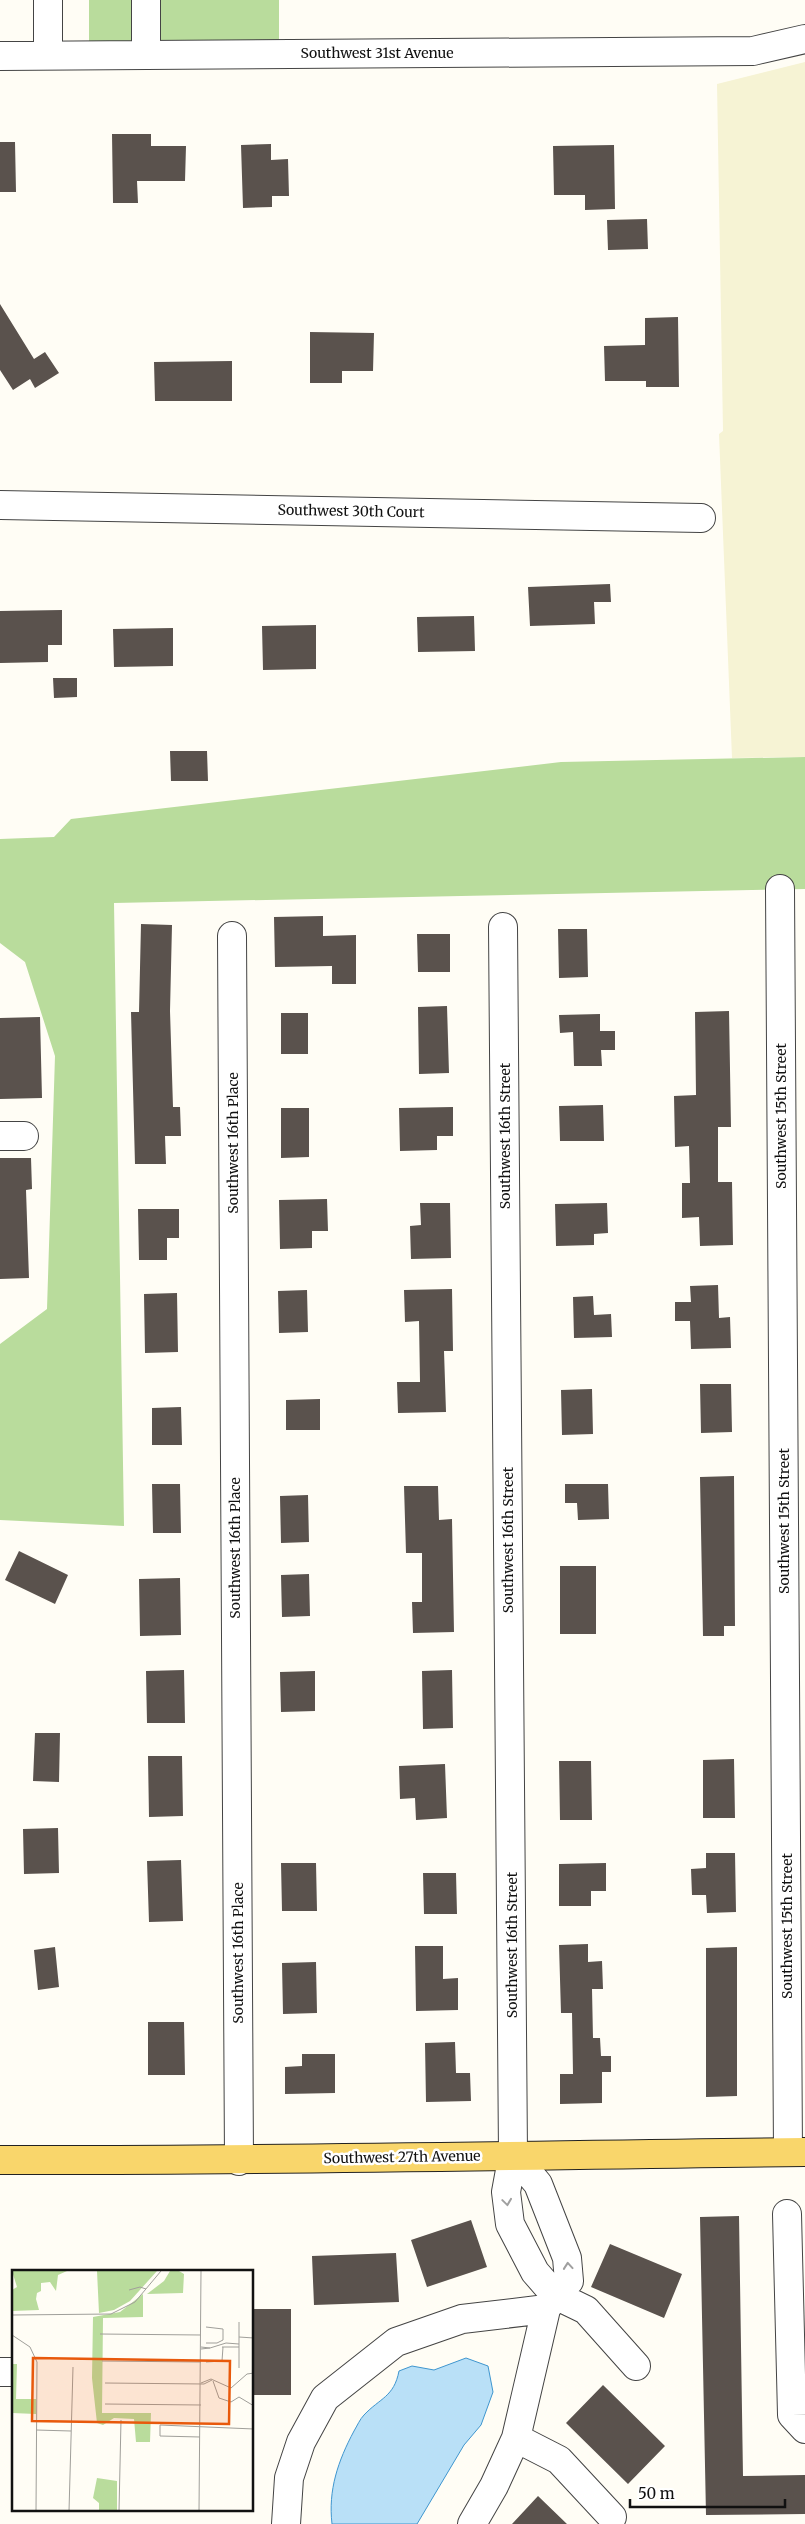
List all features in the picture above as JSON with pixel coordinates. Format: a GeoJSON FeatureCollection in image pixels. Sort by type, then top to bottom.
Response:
{"type":"FeatureCollection","features":[{"type":"Feature","properties":{"kind":"main road","name":"Southwest 27th Avenue"},"geometry":{"type":"LineString","coordinates":[[0,2160],[239,2160],[513,2154],[797,2152]]}},
{"type":"Feature","properties":{"kind":"street"},"geometry":{"type":"LineString","coordinates":[[48,0],[48,55]]}},
{"type":"Feature","properties":{"kind":"street"},"geometry":{"type":"LineString","coordinates":[[146,0],[146,55]]}},
{"type":"Feature","properties":{"kind":"street","name":"Southwest 31st Avenue"},"geometry":{"type":"LineString","coordinates":[[0,56],[753,51],[805,39]]}},
{"type":"Feature","properties":{"kind":"street","name":"Southwest 30th Court"},"geometry":{"type":"LineString","coordinates":[[0,505],[701,518]]}},
{"type":"Feature","properties":{"kind":"street","name":"Southwest 15th Street"},"geometry":{"type":"LineString","coordinates":[[780,889],[797,2152]]}},
{"type":"Feature","properties":{"kind":"street","name":"Southwest 16th Street"},"geometry":{"type":"LineString","coordinates":[[503,927],[513,2154],[506,2192],[510,2224],[551,2302]]}},
{"type":"Feature","properties":{"kind":"street","name":"Southwest 16th Place"},"geometry":{"type":"LineString","coordinates":[[232,936],[239,2160]]}},
{"type":"Feature","properties":{"kind":"street"},"geometry":{"type":"LineString","coordinates":[[472,2524],[494,2486],[516,2438],[551,2302],[569,2281],[567,2258],[538,2184],[513,2154]]}},
{"type":"Feature","properties":{"kind":"street"},"geometry":{"type":"LineString","coordinates":[[787,2214],[792,2415],[805,2429]]}},
{"type":"Feature","properties":{"kind":"street"},"geometry":{"type":"LineString","coordinates":[[523,2249],[557,2233]]}},
{"type":"Feature","properties":{"kind":"street"},"geometry":{"type":"LineString","coordinates":[[286,2524],[289,2478],[301,2442],[325,2398],[396,2342],[462,2319],[551,2302],[586,2310],[636,2366]]}},
{"type":"Feature","properties":{"kind":"street"},"geometry":{"type":"LineString","coordinates":[[516,2438],[559,2460],[612,2517]]}},
{"type":"Feature","properties":{"kind":"shaded area"},"geometry":{"type":"Polygon","coordinates":[[[805,62],[805,757],[732,758],[719,434],[723,431],[717,84],[805,62]]]}},
{"type":"Feature","properties":{"kind":"green space"},"geometry":{"type":"Polygon","coordinates":[[[89,0],[279,0],[279,41],[89,44],[89,0]]]}},
{"type":"Feature","properties":{"kind":"green space"},"geometry":{"type":"Polygon","coordinates":[[[805,757],[805,889],[114,903],[124,1526],[0,1520],[0,1344],[47,1309],[55,1056],[25,962],[0,943],[0,839],[54,837],[71,819],[561,762],[805,757]]]}},
{"type":"Feature","properties":{"kind":"water"},"geometry":{"type":"Polygon","coordinates":[[[466,2358],[488,2366],[493,2392],[481,2425],[464,2445],[417,2524],[332,2524],[333,2488],[339,2465],[361,2418],[390,2392],[397,2380],[399,2371],[412,2366],[434,2370],[466,2358]]]}},
{"type":"Feature","properties":{"kind":"building"},"geometry":{"type":"Polygon","coordinates":[[[112,134],[151,134],[151,146],[186,146],[185,181],[137,181],[138,203],[113,203],[112,134]]]}},
{"type":"Feature","properties":{"kind":"building"},"geometry":{"type":"Polygon","coordinates":[[[0,142],[15,142],[16,192],[0,192],[0,142]]]}},
{"type":"Feature","properties":{"kind":"building"},"geometry":{"type":"Polygon","coordinates":[[[271,144],[271,160],[288,159],[289,196],[272,196],[272,207],[243,208],[241,145],[271,144]]]}},
{"type":"Feature","properties":{"kind":"building"},"geometry":{"type":"Polygon","coordinates":[[[614,145],[615,209],[585,210],[585,195],[554,195],[553,146],[614,145]]]}},
{"type":"Feature","properties":{"kind":"building"},"geometry":{"type":"Polygon","coordinates":[[[647,219],[648,249],[608,250],[607,220],[647,219]]]}},
{"type":"Feature","properties":{"kind":"building"},"geometry":{"type":"Polygon","coordinates":[[[0,304],[34,359],[45,352],[59,373],[35,388],[30,379],[13,390],[0,370],[0,304]]]}},
{"type":"Feature","properties":{"kind":"building"},"geometry":{"type":"Polygon","coordinates":[[[678,317],[679,387],[646,387],[646,381],[605,381],[604,346],[645,345],[645,318],[678,317]]]}},
{"type":"Feature","properties":{"kind":"building"},"geometry":{"type":"Polygon","coordinates":[[[310,332],[374,333],[373,371],[342,371],[342,383],[310,383],[310,332]]]}},
{"type":"Feature","properties":{"kind":"building"},"geometry":{"type":"Polygon","coordinates":[[[232,361],[232,401],[155,401],[154,362],[232,361]]]}},
{"type":"Feature","properties":{"kind":"building"},"geometry":{"type":"Polygon","coordinates":[[[610,584],[611,602],[594,602],[595,624],[530,626],[528,587],[610,584]]]}},
{"type":"Feature","properties":{"kind":"building"},"geometry":{"type":"Polygon","coordinates":[[[62,610],[62,645],[48,645],[48,662],[0,663],[0,611],[62,610]]]}},
{"type":"Feature","properties":{"kind":"building"},"geometry":{"type":"Polygon","coordinates":[[[474,616],[475,651],[418,652],[417,617],[474,616]]]}},
{"type":"Feature","properties":{"kind":"building"},"geometry":{"type":"Polygon","coordinates":[[[316,625],[316,669],[263,670],[262,626],[316,625]]]}},
{"type":"Feature","properties":{"kind":"building"},"geometry":{"type":"Polygon","coordinates":[[[173,628],[173,666],[114,667],[113,629],[173,628]]]}},
{"type":"Feature","properties":{"kind":"building"},"geometry":{"type":"Polygon","coordinates":[[[53,678],[77,678],[77,697],[54,698],[53,678]]]}},
{"type":"Feature","properties":{"kind":"building"},"geometry":{"type":"Polygon","coordinates":[[[170,751],[207,751],[208,781],[171,781],[170,751]]]}},
{"type":"Feature","properties":{"kind":"building"},"geometry":{"type":"Polygon","coordinates":[[[323,916],[323,936],[356,935],[356,984],[332,984],[332,966],[275,967],[274,917],[323,916]]]}},
{"type":"Feature","properties":{"kind":"building"},"geometry":{"type":"Polygon","coordinates":[[[141,924],[172,925],[170,1011],[173,1107],[180,1107],[181,1136],[165,1136],[166,1164],[135,1164],[131,1012],[139,1012],[141,924]]]}},
{"type":"Feature","properties":{"kind":"building"},"geometry":{"type":"Polygon","coordinates":[[[558,929],[587,929],[588,977],[559,978],[558,929]]]}},
{"type":"Feature","properties":{"kind":"building"},"geometry":{"type":"Polygon","coordinates":[[[417,934],[450,934],[450,972],[418,972],[417,934]]]}},
{"type":"Feature","properties":{"kind":"building"},"geometry":{"type":"Polygon","coordinates":[[[447,1006],[449,1073],[419,1074],[418,1007],[447,1006]]]}},
{"type":"Feature","properties":{"kind":"building"},"geometry":{"type":"Polygon","coordinates":[[[729,1011],[731,1127],[718,1127],[718,1182],[732,1182],[733,1245],[700,1246],[699,1217],[682,1218],[682,1183],[690,1183],[689,1146],[675,1147],[674,1096],[696,1095],[695,1012],[729,1011]]]}},
{"type":"Feature","properties":{"kind":"building"},"geometry":{"type":"Polygon","coordinates":[[[281,1013],[308,1013],[308,1054],[281,1054],[281,1013]]]}},
{"type":"Feature","properties":{"kind":"building"},"geometry":{"type":"Polygon","coordinates":[[[600,1014],[600,1031],[615,1031],[615,1050],[601,1050],[602,1066],[574,1066],[573,1032],[560,1033],[559,1015],[600,1014]]]}},
{"type":"Feature","properties":{"kind":"building"},"geometry":{"type":"Polygon","coordinates":[[[40,1017],[42,1098],[0,1099],[0,1018],[40,1017]]]}},
{"type":"Feature","properties":{"kind":"building"},"geometry":{"type":"Polygon","coordinates":[[[603,1105],[604,1141],[560,1141],[559,1106],[603,1105]]]}},
{"type":"Feature","properties":{"kind":"building"},"geometry":{"type":"Polygon","coordinates":[[[453,1107],[453,1136],[437,1136],[437,1150],[400,1151],[399,1108],[453,1107]]]}},
{"type":"Feature","properties":{"kind":"building"},"geometry":{"type":"Polygon","coordinates":[[[281,1108],[309,1108],[309,1157],[281,1158],[281,1108]]]}},
{"type":"Feature","properties":{"kind":"building"},"geometry":{"type":"Polygon","coordinates":[[[0,1158],[31,1158],[32,1189],[26,1190],[29,1278],[0,1279],[0,1158]]]}},
{"type":"Feature","properties":{"kind":"building"},"geometry":{"type":"Polygon","coordinates":[[[327,1199],[328,1231],[312,1231],[312,1248],[280,1249],[279,1200],[327,1199]]]}},
{"type":"Feature","properties":{"kind":"building"},"geometry":{"type":"Polygon","coordinates":[[[420,1203],[450,1203],[451,1258],[411,1259],[410,1226],[421,1225],[420,1203]]]}},
{"type":"Feature","properties":{"kind":"building"},"geometry":{"type":"Polygon","coordinates":[[[607,1203],[608,1233],[594,1234],[594,1245],[556,1246],[555,1204],[607,1203]]]}},
{"type":"Feature","properties":{"kind":"building"},"geometry":{"type":"Polygon","coordinates":[[[138,1209],[179,1209],[179,1238],[167,1238],[167,1260],[139,1260],[138,1209]]]}},
{"type":"Feature","properties":{"kind":"building"},"geometry":{"type":"Polygon","coordinates":[[[718,1285],[719,1318],[730,1317],[731,1348],[691,1349],[690,1321],[675,1321],[675,1302],[691,1302],[690,1286],[718,1285]]]}},
{"type":"Feature","properties":{"kind":"building"},"geometry":{"type":"Polygon","coordinates":[[[452,1289],[453,1351],[444,1351],[446,1412],[398,1413],[397,1382],[420,1382],[419,1321],[405,1322],[404,1290],[452,1289]]]}},
{"type":"Feature","properties":{"kind":"building"},"geometry":{"type":"Polygon","coordinates":[[[307,1290],[308,1332],[279,1333],[278,1291],[307,1290]]]}},
{"type":"Feature","properties":{"kind":"building"},"geometry":{"type":"Polygon","coordinates":[[[177,1293],[178,1352],[145,1353],[144,1294],[177,1293]]]}},
{"type":"Feature","properties":{"kind":"building"},"geometry":{"type":"Polygon","coordinates":[[[593,1296],[594,1315],[611,1314],[612,1337],[574,1338],[573,1297],[593,1296]]]}},
{"type":"Feature","properties":{"kind":"building"},"geometry":{"type":"Polygon","coordinates":[[[700,1384],[731,1384],[732,1432],[701,1433],[700,1384]]]}},
{"type":"Feature","properties":{"kind":"building"},"geometry":{"type":"Polygon","coordinates":[[[592,1389],[593,1434],[562,1435],[561,1390],[592,1389]]]}},
{"type":"Feature","properties":{"kind":"building"},"geometry":{"type":"Polygon","coordinates":[[[320,1399],[320,1430],[286,1430],[286,1400],[320,1399]]]}},
{"type":"Feature","properties":{"kind":"building"},"geometry":{"type":"Polygon","coordinates":[[[181,1407],[182,1445],[152,1445],[152,1408],[181,1407]]]}},
{"type":"Feature","properties":{"kind":"building"},"geometry":{"type":"Polygon","coordinates":[[[734,1476],[735,1626],[724,1626],[724,1636],[703,1636],[700,1477],[734,1476]]]}},
{"type":"Feature","properties":{"kind":"building"},"geometry":{"type":"Polygon","coordinates":[[[152,1484],[180,1484],[181,1533],[153,1533],[152,1484]]]}},
{"type":"Feature","properties":{"kind":"building"},"geometry":{"type":"Polygon","coordinates":[[[565,1484],[608,1484],[609,1519],[578,1520],[577,1503],[565,1503],[565,1484]]]}},
{"type":"Feature","properties":{"kind":"building"},"geometry":{"type":"Polygon","coordinates":[[[404,1486],[438,1486],[439,1520],[452,1519],[454,1632],[413,1633],[412,1602],[422,1602],[422,1553],[406,1553],[404,1486]]]}},
{"type":"Feature","properties":{"kind":"building"},"geometry":{"type":"Polygon","coordinates":[[[308,1495],[309,1542],[281,1543],[280,1496],[308,1495]]]}},
{"type":"Feature","properties":{"kind":"building"},"geometry":{"type":"Polygon","coordinates":[[[19,1551],[68,1575],[55,1604],[5,1580],[19,1551]]]}},
{"type":"Feature","properties":{"kind":"building"},"geometry":{"type":"Polygon","coordinates":[[[560,1566],[596,1566],[596,1634],[560,1634],[560,1566]]]}},
{"type":"Feature","properties":{"kind":"building"},"geometry":{"type":"Polygon","coordinates":[[[309,1574],[310,1616],[282,1617],[281,1575],[309,1574]]]}},
{"type":"Feature","properties":{"kind":"building"},"geometry":{"type":"Polygon","coordinates":[[[180,1578],[181,1635],[140,1636],[139,1579],[180,1578]]]}},
{"type":"Feature","properties":{"kind":"building"},"geometry":{"type":"Polygon","coordinates":[[[184,1670],[185,1723],[147,1723],[146,1671],[184,1670]]]}},
{"type":"Feature","properties":{"kind":"building"},"geometry":{"type":"Polygon","coordinates":[[[452,1670],[453,1728],[423,1729],[422,1671],[452,1670]]]}},
{"type":"Feature","properties":{"kind":"building"},"geometry":{"type":"Polygon","coordinates":[[[315,1671],[315,1711],[281,1712],[280,1672],[315,1671]]]}},
{"type":"Feature","properties":{"kind":"building"},"geometry":{"type":"Polygon","coordinates":[[[35,1733],[60,1733],[59,1782],[33,1781],[35,1733]]]}},
{"type":"Feature","properties":{"kind":"building"},"geometry":{"type":"Polygon","coordinates":[[[148,1756],[182,1756],[183,1816],[149,1817],[148,1756]]]}},
{"type":"Feature","properties":{"kind":"building"},"geometry":{"type":"Polygon","coordinates":[[[734,1759],[735,1818],[703,1818],[703,1760],[734,1759]]]}},
{"type":"Feature","properties":{"kind":"building"},"geometry":{"type":"Polygon","coordinates":[[[559,1761],[591,1761],[592,1820],[560,1820],[559,1761]]]}},
{"type":"Feature","properties":{"kind":"building"},"geometry":{"type":"Polygon","coordinates":[[[445,1764],[447,1818],[416,1820],[415,1798],[400,1799],[399,1766],[445,1764]]]}},
{"type":"Feature","properties":{"kind":"building"},"geometry":{"type":"Polygon","coordinates":[[[58,1828],[59,1873],[24,1874],[23,1829],[58,1828]]]}},
{"type":"Feature","properties":{"kind":"building"},"geometry":{"type":"Polygon","coordinates":[[[706,1853],[735,1853],[736,1912],[707,1913],[706,1895],[692,1895],[691,1869],[706,1868],[706,1853]]]}},
{"type":"Feature","properties":{"kind":"building"},"geometry":{"type":"Polygon","coordinates":[[[181,1860],[183,1921],[149,1922],[147,1861],[181,1860]]]}},
{"type":"Feature","properties":{"kind":"building"},"geometry":{"type":"Polygon","coordinates":[[[281,1863],[316,1863],[317,1911],[282,1911],[281,1863]]]}},
{"type":"Feature","properties":{"kind":"building"},"geometry":{"type":"Polygon","coordinates":[[[606,1863],[606,1891],[591,1891],[591,1906],[559,1906],[559,1864],[606,1863]]]}},
{"type":"Feature","properties":{"kind":"building"},"geometry":{"type":"Polygon","coordinates":[[[423,1873],[456,1873],[457,1914],[424,1914],[423,1873]]]}},
{"type":"Feature","properties":{"kind":"building"},"geometry":{"type":"Polygon","coordinates":[[[588,1944],[588,1962],[602,1961],[603,1989],[592,1989],[593,2038],[600,2038],[601,2056],[611,2056],[611,2072],[602,2072],[602,2103],[560,2104],[560,2074],[573,2074],[572,2013],[561,2013],[559,1945],[588,1944]]]}},
{"type":"Feature","properties":{"kind":"building"},"geometry":{"type":"Polygon","coordinates":[[[415,1946],[443,1946],[443,1979],[458,1978],[458,2010],[416,2011],[415,1946]]]}},
{"type":"Feature","properties":{"kind":"building"},"geometry":{"type":"Polygon","coordinates":[[[55,1947],[59,1987],[38,1990],[34,1950],[55,1947]]]}},
{"type":"Feature","properties":{"kind":"building"},"geometry":{"type":"Polygon","coordinates":[[[737,1947],[737,2096],[706,2097],[706,1948],[737,1947]]]}},
{"type":"Feature","properties":{"kind":"building"},"geometry":{"type":"Polygon","coordinates":[[[316,1962],[317,2013],[283,2014],[282,1963],[316,1962]]]}},
{"type":"Feature","properties":{"kind":"building"},"geometry":{"type":"Polygon","coordinates":[[[148,2022],[184,2022],[185,2075],[148,2075],[148,2022]]]}},
{"type":"Feature","properties":{"kind":"building"},"geometry":{"type":"Polygon","coordinates":[[[455,2042],[456,2073],[470,2073],[471,2101],[426,2102],[425,2043],[455,2042]]]}},
{"type":"Feature","properties":{"kind":"building"},"geometry":{"type":"Polygon","coordinates":[[[302,2054],[335,2054],[335,2093],[285,2094],[285,2067],[302,2066],[302,2054]]]}},
{"type":"Feature","properties":{"kind":"building"},"geometry":{"type":"Polygon","coordinates":[[[739,2216],[743,2476],[805,2475],[805,2514],[706,2515],[700,2217],[739,2216]]]}},
{"type":"Feature","properties":{"kind":"building"},"geometry":{"type":"Polygon","coordinates":[[[471,2220],[487,2267],[427,2287],[411,2240],[471,2220]]]}},
{"type":"Feature","properties":{"kind":"building"},"geometry":{"type":"Polygon","coordinates":[[[610,2244],[682,2274],[664,2318],[591,2287],[610,2244]]]}},
{"type":"Feature","properties":{"kind":"building"},"geometry":{"type":"Polygon","coordinates":[[[396,2253],[399,2302],[314,2305],[312,2256],[396,2253]]]}},
{"type":"Feature","properties":{"kind":"building"},"geometry":{"type":"Polygon","coordinates":[[[254,2309],[291,2309],[291,2395],[254,2395],[254,2309]]]}},
{"type":"Feature","properties":{"kind":"building"},"geometry":{"type":"Polygon","coordinates":[[[603,2385],[665,2446],[628,2484],[566,2423],[603,2385]]]}},
{"type":"Feature","properties":{"kind":"building"},"geometry":{"type":"Polygon","coordinates":[[[538,2496],[567,2524],[512,2524],[538,2496]]]}}]}
